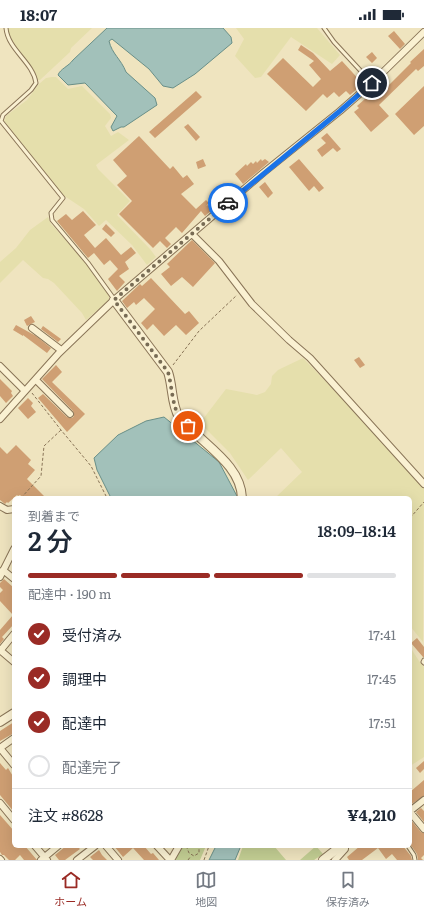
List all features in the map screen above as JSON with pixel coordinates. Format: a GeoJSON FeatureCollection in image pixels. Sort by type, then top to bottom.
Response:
{"type":"FeatureCollection","features":[{"type":"Feature","properties":{"kind":"street"},"geometry":{"type":"LineString","coordinates":[[0,419],[61,350],[114,300],[263,173],[340,111],[372,83],[424,32]]}},
{"type":"Feature","properties":{"kind":"street"},"geometry":{"type":"LineString","coordinates":[[192,234],[219,261],[252,304],[310,358],[424,484]]}},
{"type":"Feature","properties":{"kind":"street"},"geometry":{"type":"LineString","coordinates":[[114,300],[168,372],[175,405],[180,418],[224,460],[233,471],[242,496]]}},
{"type":"Feature","properties":{"kind":"street"},"geometry":{"type":"LineString","coordinates":[[32,328],[61,350]]}},
{"type":"Feature","properties":{"kind":"street"},"geometry":{"type":"LineString","coordinates":[[0,366],[27,390]]}},
{"type":"Feature","properties":{"kind":"street"},"geometry":{"type":"LineString","coordinates":[[36,380],[70,414]]}},
{"type":"Feature","properties":{"kind":"street"},"geometry":{"type":"LineString","coordinates":[[0,506],[7,510],[12,509]]}},
{"type":"Feature","properties":{"kind":"street"},"geometry":{"type":"LineString","coordinates":[[0,577],[12,553]]}},
{"type":"Feature","properties":{"kind":"street"},"geometry":{"type":"LineString","coordinates":[[3,570],[12,577]]}},
{"type":"Feature","properties":{"kind":"street"},"geometry":{"type":"LineString","coordinates":[[12,636],[0,650],[12,660]]}},
{"type":"Feature","properties":{"kind":"street"},"geometry":{"type":"LineString","coordinates":[[0,722],[12,714]]}},
{"type":"Feature","properties":{"kind":"street"},"geometry":{"type":"LineString","coordinates":[[12,739],[0,748],[12,763]]}},
{"type":"Feature","properties":{"kind":"street"},"geometry":{"type":"LineString","coordinates":[[412,810],[424,800]]}},
{"type":"Feature","properties":{"kind":"street"},"geometry":{"type":"LineString","coordinates":[[0,803],[12,818]]}},
{"type":"Feature","properties":{"kind":"street"},"geometry":{"type":"LineString","coordinates":[[412,814],[424,829]]}},
{"type":"Feature","properties":{"kind":"street"},"geometry":{"type":"LineString","coordinates":[[36,848],[44,859],[56,848]]}},
{"type":"Feature","properties":{"kind":"street"},"geometry":{"type":"LineString","coordinates":[[77,860],[92,848]]}},
{"type":"Feature","properties":{"kind":"street"},"geometry":{"type":"LineString","coordinates":[[108,848],[118,860]]}},
{"type":"Feature","properties":{"kind":"street"},"geometry":{"type":"LineString","coordinates":[[159,848],[170,860],[178,848]]}},
{"type":"Feature","properties":{"kind":"street"},"geometry":{"type":"LineString","coordinates":[[323,860],[338,848]]}},
{"type":"Feature","properties":{"kind":"street"},"geometry":{"type":"LineString","coordinates":[[334,860],[345,848]]}},
{"type":"Feature","properties":{"kind":"lane"},"geometry":{"type":"LineString","coordinates":[[6,28],[6,35],[29,67],[36,83],[3,115],[1,121],[63,198],[51,213],[52,220],[88,263],[114,300]]}},
{"type":"Feature","properties":{"kind":"lane"},"geometry":{"type":"LineString","coordinates":[[324,28],[334,42],[372,83]]}},
{"type":"Feature","properties":{"kind":"lane"},"geometry":{"type":"LineString","coordinates":[[409,848],[414,855],[415,860]]}},
{"type":"Feature","properties":{"kind":"path"},"geometry":{"type":"LineString","coordinates":[[168,372],[200,331],[241,291]]}},
{"type":"Feature","properties":{"kind":"path"},"geometry":{"type":"LineString","coordinates":[[27,390],[91,466],[106,496]]}},
{"type":"Feature","properties":{"kind":"path"},"geometry":{"type":"LineString","coordinates":[[23,496],[41,476],[44,446],[61,430]]}},
{"type":"Feature","properties":{"kind":"path"},"geometry":{"type":"LineString","coordinates":[[412,516],[424,502]]}},
{"type":"Feature","properties":{"kind":"path"},"geometry":{"type":"LineString","coordinates":[[188,848],[191,855]]}},
{"type":"Feature","properties":{"kind":"path"},"geometry":{"type":"LineString","coordinates":[[191,855],[196,855],[199,853],[199,848]]}},
{"type":"Feature","properties":{"kind":"path"},"geometry":{"type":"LineString","coordinates":[[204,860],[208,848]]}},
{"type":"Feature","properties":{"kind":"path"},"geometry":{"type":"LineString","coordinates":[[188,860],[191,855]]}},
{"type":"Feature","properties":{"kind":"shaded area"},"geometry":{"type":"Polygon","coordinates":[[[8,28],[92,28],[71,48],[70,52],[40,80],[37,80],[31,68],[14,45],[9,35],[8,28]]]}},
{"type":"Feature","properties":{"kind":"shaded area"},"geometry":{"type":"Polygon","coordinates":[[[236,28],[317,28],[340,55],[332,64],[291,37],[261,77],[255,78],[235,56],[244,39],[236,28]]]}},
{"type":"Feature","properties":{"kind":"shaded area"},"geometry":{"type":"Polygon","coordinates":[[[56,77],[68,89],[82,86],[110,114],[111,118],[105,126],[111,136],[118,132],[129,140],[96,165],[98,169],[130,201],[117,215],[156,257],[147,265],[132,245],[106,220],[99,226],[84,209],[63,195],[4,121],[6,116],[27,100],[39,84],[46,78],[56,77]]]}},
{"type":"Feature","properties":{"kind":"shaded area"},"geometry":{"type":"Polygon","coordinates":[[[48,217],[51,224],[83,259],[109,296],[109,300],[86,320],[82,313],[54,283],[43,278],[23,260],[0,283],[0,262],[16,248],[30,230],[48,217]]]}},
{"type":"Feature","properties":{"kind":"shaded area"},"geometry":{"type":"Polygon","coordinates":[[[303,358],[424,488],[423,642],[412,628],[412,496],[277,496],[302,472],[281,448],[248,480],[230,453],[200,423],[226,389],[257,395],[265,392],[271,384],[272,376],[278,370],[303,358]]]}},
{"type":"Feature","properties":{"kind":"shaded area"},"geometry":{"type":"Polygon","coordinates":[[[412,650],[424,667],[424,757],[412,765],[412,650]]]}},
{"type":"Feature","properties":{"kind":"green space"},"geometry":{"type":"Polygon","coordinates":[[[181,848],[205,848],[200,860],[175,860],[181,848]]]}},
{"type":"Feature","properties":{"kind":"green space"},"geometry":{"type":"Polygon","coordinates":[[[242,848],[276,848],[286,860],[238,860],[242,848]]]}},
{"type":"Feature","properties":{"kind":"green space"},"geometry":{"type":"Polygon","coordinates":[[[314,848],[318,848],[323,854],[314,860],[300,860],[314,848]]]}},
{"type":"Feature","properties":{"kind":"water"},"geometry":{"type":"Polygon","coordinates":[[[107,28],[223,28],[231,37],[232,43],[195,74],[173,88],[163,86],[149,69],[112,39],[109,41],[112,50],[126,72],[155,98],[157,105],[124,127],[113,131],[111,127],[117,116],[85,83],[68,85],[58,75],[107,28]]]}},
{"type":"Feature","properties":{"kind":"water"},"geometry":{"type":"Polygon","coordinates":[[[164,417],[219,462],[237,496],[110,496],[97,470],[94,458],[118,435],[146,421],[164,417]]]}},
{"type":"Feature","properties":{"kind":"water"},"geometry":{"type":"Polygon","coordinates":[[[215,848],[240,848],[235,860],[209,860],[215,848]]]}},
{"type":"Feature","properties":{"kind":"building"},"geometry":{"type":"Polygon","coordinates":[[[394,31],[405,44],[400,49],[388,36],[394,31]]]}},
{"type":"Feature","properties":{"kind":"building"},"geometry":{"type":"Polygon","coordinates":[[[301,45],[313,53],[330,71],[342,61],[363,84],[350,95],[346,91],[339,97],[334,92],[327,98],[323,94],[306,111],[267,74],[283,58],[313,87],[321,79],[309,65],[314,61],[298,50],[301,45]]]}},
{"type":"Feature","properties":{"kind":"building"},"geometry":{"type":"Polygon","coordinates":[[[424,49],[424,66],[418,71],[416,69],[379,105],[389,116],[371,132],[354,112],[359,108],[357,106],[366,98],[368,100],[384,84],[387,87],[424,49]]]}},
{"type":"Feature","properties":{"kind":"building"},"geometry":{"type":"Polygon","coordinates":[[[372,52],[377,58],[372,63],[366,57],[372,52]]]}},
{"type":"Feature","properties":{"kind":"building"},"geometry":{"type":"Polygon","coordinates":[[[424,86],[424,126],[414,135],[395,114],[424,86]]]}},
{"type":"Feature","properties":{"kind":"building"},"geometry":{"type":"Polygon","coordinates":[[[196,91],[202,97],[155,138],[149,132],[196,91]]]}},
{"type":"Feature","properties":{"kind":"building"},"geometry":{"type":"Polygon","coordinates":[[[188,124],[200,137],[196,141],[184,127],[188,124]]]}},
{"type":"Feature","properties":{"kind":"building"},"geometry":{"type":"Polygon","coordinates":[[[327,133],[341,149],[337,152],[333,148],[322,157],[317,150],[326,143],[321,138],[327,133]]]}},
{"type":"Feature","properties":{"kind":"building"},"geometry":{"type":"Polygon","coordinates":[[[139,136],[170,169],[173,166],[183,178],[187,175],[194,184],[181,194],[196,209],[206,200],[209,203],[206,206],[208,205],[212,210],[205,216],[201,211],[182,233],[176,227],[165,238],[171,244],[167,248],[160,241],[153,248],[119,214],[132,201],[117,185],[127,176],[113,160],[139,136]]]}},
{"type":"Feature","properties":{"kind":"building"},"geometry":{"type":"Polygon","coordinates":[[[203,159],[206,166],[198,169],[196,162],[203,159]]]}},
{"type":"Feature","properties":{"kind":"building"},"geometry":{"type":"Polygon","coordinates":[[[261,159],[262,161],[265,159],[269,162],[243,184],[235,174],[246,164],[247,166],[251,162],[253,164],[256,161],[257,163],[261,159]]]}},
{"type":"Feature","properties":{"kind":"building"},"geometry":{"type":"Polygon","coordinates":[[[299,159],[324,188],[319,192],[314,186],[309,191],[289,167],[299,159]]]}},
{"type":"Feature","properties":{"kind":"building"},"geometry":{"type":"Polygon","coordinates":[[[265,182],[273,193],[268,198],[259,187],[265,182]]]}},
{"type":"Feature","properties":{"kind":"building"},"geometry":{"type":"Polygon","coordinates":[[[83,211],[96,225],[84,235],[95,248],[106,238],[121,255],[131,247],[136,253],[125,262],[129,269],[119,276],[125,282],[117,291],[108,279],[118,269],[110,260],[104,265],[94,253],[88,258],[57,221],[66,214],[72,220],[83,211]]]}},
{"type":"Feature","properties":{"kind":"building"},"geometry":{"type":"Polygon","coordinates":[[[106,224],[115,233],[111,237],[102,229],[106,224]]]}},
{"type":"Feature","properties":{"kind":"building"},"geometry":{"type":"Polygon","coordinates":[[[192,240],[215,263],[193,287],[182,277],[171,286],[161,274],[170,267],[167,264],[192,240]]]}},
{"type":"Feature","properties":{"kind":"building"},"geometry":{"type":"Polygon","coordinates":[[[151,278],[185,314],[189,311],[199,323],[186,335],[176,325],[164,336],[153,324],[147,330],[141,323],[155,309],[144,298],[136,305],[134,302],[127,308],[122,301],[140,284],[142,286],[151,278]]]}},
{"type":"Feature","properties":{"kind":"building"},"geometry":{"type":"Polygon","coordinates":[[[31,316],[35,322],[27,326],[24,320],[31,316]]]}},
{"type":"Feature","properties":{"kind":"building"},"geometry":{"type":"Polygon","coordinates":[[[16,325],[36,336],[51,348],[47,353],[23,335],[13,330],[16,325]]]}},
{"type":"Feature","properties":{"kind":"building"},"geometry":{"type":"Polygon","coordinates":[[[43,326],[61,339],[58,342],[41,329],[43,326]]]}},
{"type":"Feature","properties":{"kind":"building"},"geometry":{"type":"Polygon","coordinates":[[[359,357],[365,365],[360,368],[354,360],[359,357]]]}},
{"type":"Feature","properties":{"kind":"building"},"geometry":{"type":"Polygon","coordinates":[[[56,365],[62,372],[52,382],[85,414],[67,432],[38,398],[43,394],[67,417],[72,418],[74,416],[73,411],[42,379],[56,365]]]}},
{"type":"Feature","properties":{"kind":"building"},"geometry":{"type":"Polygon","coordinates":[[[0,379],[12,391],[11,393],[13,396],[6,403],[0,396],[0,379]]]}},
{"type":"Feature","properties":{"kind":"building"},"geometry":{"type":"Polygon","coordinates":[[[28,398],[33,403],[31,406],[36,412],[28,419],[18,408],[28,398]]]}},
{"type":"Feature","properties":{"kind":"building"},"geometry":{"type":"Polygon","coordinates":[[[16,445],[31,460],[28,464],[35,470],[27,479],[44,496],[12,496],[12,499],[5,504],[0,500],[0,447],[7,454],[16,445]]]}},
{"type":"Feature","properties":{"kind":"building"},"geometry":{"type":"Polygon","coordinates":[[[4,579],[12,586],[12,614],[0,601],[0,593],[3,590],[0,587],[0,583],[4,579]]]}},
{"type":"Feature","properties":{"kind":"building"},"geometry":{"type":"Polygon","coordinates":[[[12,616],[12,626],[2,637],[4,639],[0,644],[0,630],[12,616]]]}},
{"type":"Feature","properties":{"kind":"building"},"geometry":{"type":"Polygon","coordinates":[[[417,638],[424,647],[424,657],[412,644],[412,642],[417,638]]]}},
{"type":"Feature","properties":{"kind":"building"},"geometry":{"type":"Polygon","coordinates":[[[12,723],[12,734],[0,741],[0,731],[12,723]]]}},
{"type":"Feature","properties":{"kind":"building"},"geometry":{"type":"Polygon","coordinates":[[[424,761],[424,769],[420,773],[416,768],[424,761]]]}},
{"type":"Feature","properties":{"kind":"building"},"geometry":{"type":"Polygon","coordinates":[[[0,763],[6,770],[8,768],[12,775],[12,810],[0,795],[0,763]]]}},
{"type":"Feature","properties":{"kind":"building"},"geometry":{"type":"Polygon","coordinates":[[[424,780],[424,796],[412,804],[412,790],[424,780]]]}},
{"type":"Feature","properties":{"kind":"building"},"geometry":{"type":"Polygon","coordinates":[[[421,808],[424,811],[424,822],[416,812],[421,808]]]}},
{"type":"Feature","properties":{"kind":"building"},"geometry":{"type":"Polygon","coordinates":[[[0,815],[12,829],[12,848],[27,848],[37,860],[24,860],[20,855],[15,860],[9,860],[0,852],[0,815]]]}},
{"type":"Feature","properties":{"kind":"building"},"geometry":{"type":"Polygon","coordinates":[[[412,821],[421,832],[424,833],[424,855],[421,858],[423,860],[418,860],[417,854],[412,847],[412,821]]]}},
{"type":"Feature","properties":{"kind":"building"},"geometry":{"type":"Polygon","coordinates":[[[64,848],[80,849],[65,860],[59,860],[55,855],[64,848]]]}},
{"type":"Feature","properties":{"kind":"building"},"geometry":{"type":"Polygon","coordinates":[[[116,848],[133,848],[123,857],[116,848]]]}},
{"type":"Feature","properties":{"kind":"building"},"geometry":{"type":"Polygon","coordinates":[[[133,848],[146,848],[159,860],[144,860],[133,848]]]}},
{"type":"Feature","properties":{"kind":"building"},"geometry":{"type":"Polygon","coordinates":[[[358,848],[378,848],[362,860],[349,860],[347,857],[358,848]]]}},
{"type":"Feature","properties":{"kind":"building"},"geometry":{"type":"Polygon","coordinates":[[[378,848],[405,848],[411,856],[412,860],[397,860],[392,854],[386,859],[378,848]]]}},
{"type":"Feature","properties":{"kind":"building"},"geometry":{"type":"Polygon","coordinates":[[[99,850],[107,860],[93,860],[90,857],[99,850]]]}},
{"type":"Feature","properties":{"kind":"way so far"},"geometry":{"type":"LineString","coordinates":[[188,426],[180,418],[175,405],[168,372],[158,356],[114,300],[228,203]]}},
{"type":"Feature","properties":{"kind":"route"},"geometry":{"type":"LineString","coordinates":[[228,203],[372,83]]}}]}
